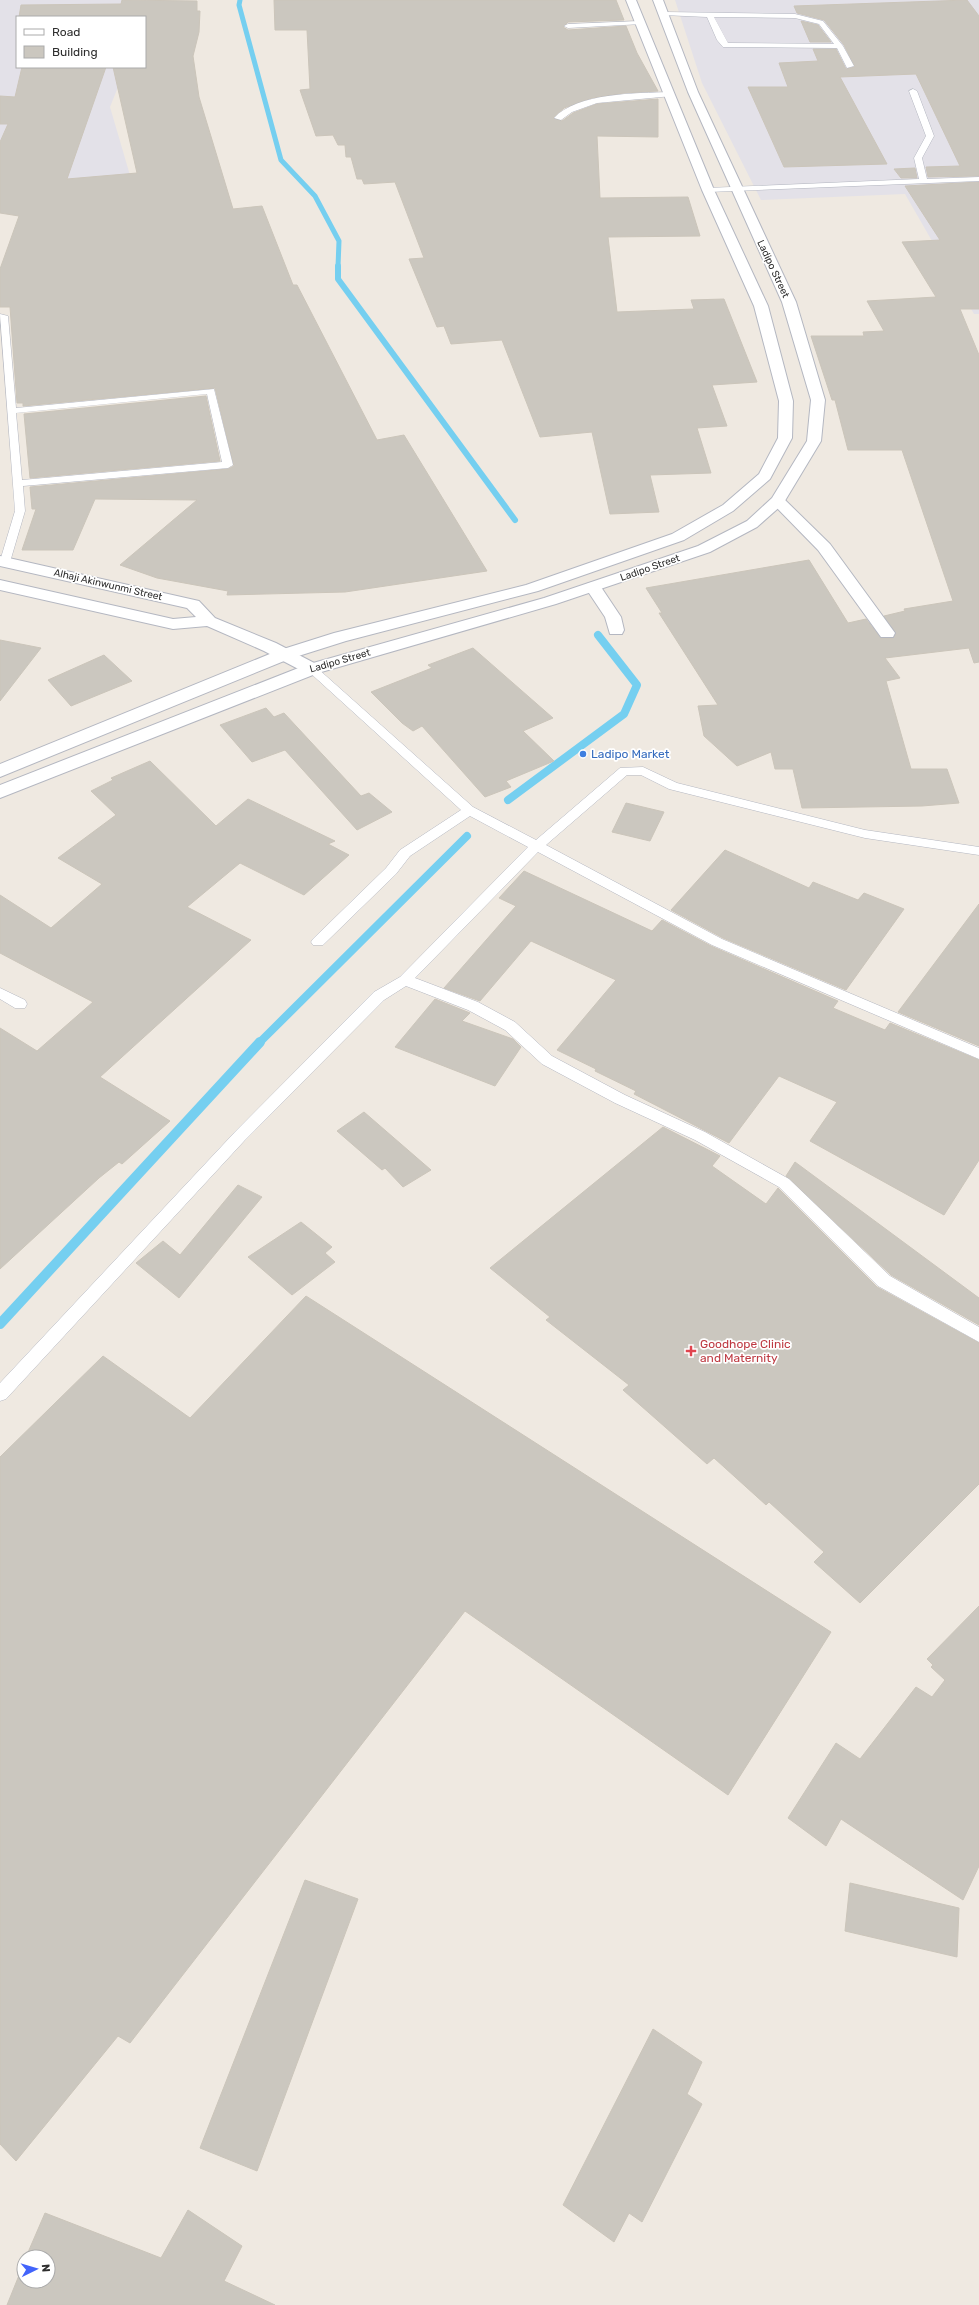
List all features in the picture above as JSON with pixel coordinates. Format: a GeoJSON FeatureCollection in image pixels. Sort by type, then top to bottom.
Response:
{"type":"FeatureCollection","features":[{"type":"Feature","properties":{"kind":"main road","name":"Ladipo Street"},"geometry":{"type":"LineString","coordinates":[[0,771],[283,655],[340,637],[532,588],[678,537],[728,508],[765,476],[785,438],[786,401],[761,306],[708,190],[631,0]]}},
{"type":"Feature","properties":{"kind":"main road","name":"Ladipo Street"},"geometry":{"type":"LineString","coordinates":[[0,792],[312,669],[550,601],[704,549],[752,524],[778,501],[814,441],[818,400],[789,302],[693,92],[665,14],[658,0]]}},
{"type":"Feature","properties":{"kind":"main road"},"geometry":{"type":"LineString","coordinates":[[778,501],[824,547],[888,633]]}},
{"type":"Feature","properties":{"kind":"main road","name":"Alhaji Akinwunmi Street"},"geometry":{"type":"LineString","coordinates":[[2,561],[193,604],[209,621],[240,633],[312,669]]}},
{"type":"Feature","properties":{"kind":"main road","name":"Alhaji Akinwunmi Street"},"geometry":{"type":"LineString","coordinates":[[0,584],[173,624],[209,621]]}},
{"type":"Feature","properties":{"kind":"main road"},"geometry":{"type":"LineString","coordinates":[[593,587],[613,617],[616,630]]}},
{"type":"Feature","properties":{"kind":"lane"},"geometry":{"type":"LineString","coordinates":[[665,14],[710,16],[795,16],[821,22],[839,46],[850,66]]}},
{"type":"Feature","properties":{"kind":"lane"},"geometry":{"type":"LineString","coordinates":[[710,16],[721,40],[726,44],[839,46]]}},
{"type":"Feature","properties":{"kind":"lane"},"geometry":{"type":"LineString","coordinates":[[568,26],[640,23]]}},
{"type":"Feature","properties":{"kind":"lane"},"geometry":{"type":"LineString","coordinates":[[913,91],[930,136],[918,158],[922,181]]}},
{"type":"Feature","properties":{"kind":"lane"},"geometry":{"type":"LineString","coordinates":[[558,118],[569,109],[589,103],[629,97],[669,94]]}},
{"type":"Feature","properties":{"kind":"lane"},"geometry":{"type":"LineString","coordinates":[[708,190],[979,179]]}},
{"type":"Feature","properties":{"kind":"lane"},"geometry":{"type":"LineString","coordinates":[[2,561],[20,511],[3,316]]}},
{"type":"Feature","properties":{"kind":"lane"},"geometry":{"type":"LineString","coordinates":[[11,411],[211,391],[228,464],[18,483]]}},
{"type":"Feature","properties":{"kind":"lane"},"geometry":{"type":"LineString","coordinates":[[312,669],[469,810],[717,942],[979,1054]]}},
{"type":"Feature","properties":{"kind":"lane"},"geometry":{"type":"LineString","coordinates":[[0,1394],[240,1136],[379,996],[405,980],[537,846],[624,772],[643,771],[673,786],[865,834],[979,851]]}},
{"type":"Feature","properties":{"kind":"lane"},"geometry":{"type":"LineString","coordinates":[[318,942],[391,871],[405,853],[469,810]]}},
{"type":"Feature","properties":{"kind":"lane"},"geometry":{"type":"LineString","coordinates":[[405,980],[473,1006],[510,1026],[547,1060],[620,1099],[700,1136],[784,1183],[884,1281],[979,1335]]}},
{"type":"Feature","properties":{"kind":"lane"},"geometry":{"type":"LineString","coordinates":[[0,993],[20,1004]]}},
{"type":"Feature","properties":{"kind":"shaded area"},"geometry":{"type":"Polygon","coordinates":[[[0,0],[152,0],[145,16],[16,16],[16,68],[126,68],[110,107],[139,206],[0,206],[0,0]]]}},
{"type":"Feature","properties":{"kind":"shaded area"},"geometry":{"type":"Polygon","coordinates":[[[675,0],[979,0],[979,314],[974,314],[905,194],[761,200],[702,83],[675,0]]]}},
{"type":"Feature","properties":{"kind":"building"},"geometry":{"type":"Polygon","coordinates":[[[122,0],[197,1],[197,11],[200,11],[199,32],[193,56],[199,97],[233,209],[262,206],[293,285],[297,285],[377,440],[404,435],[487,571],[345,592],[227,595],[228,591],[157,578],[120,565],[197,500],[95,499],[73,550],[22,550],[36,509],[32,509],[30,487],[228,469],[234,466],[215,388],[23,406],[23,403],[17,403],[10,307],[0,307],[0,269],[19,216],[0,213],[0,142],[8,124],[0,124],[0,96],[15,97],[22,68],[106,68],[67,179],[137,173],[113,68],[146,68],[146,16],[19,16],[21,5],[121,4],[122,0]]]}},
{"type":"Feature","properties":{"kind":"building"},"geometry":{"type":"Polygon","coordinates":[[[274,0],[616,0],[624,20],[568,22],[563,27],[568,30],[626,26],[637,53],[658,91],[624,93],[592,98],[564,108],[553,118],[562,121],[573,113],[597,104],[658,99],[658,137],[597,136],[600,198],[688,197],[700,236],[608,237],[617,312],[694,309],[691,300],[724,299],[757,382],[712,385],[727,426],[697,428],[711,473],[650,475],[659,512],[610,514],[592,432],[540,437],[502,340],[451,344],[444,326],[437,327],[409,259],[424,258],[395,182],[364,184],[362,179],[357,179],[351,157],[346,157],[345,145],[338,145],[333,135],[316,136],[300,90],[310,89],[307,30],[275,30],[274,0]]]}},
{"type":"Feature","properties":{"kind":"building"},"geometry":{"type":"Polygon","coordinates":[[[967,0],[979,16],[979,176],[928,177],[926,167],[960,166],[916,74],[840,77],[887,164],[784,167],[748,87],[788,87],[779,63],[818,61],[813,49],[836,49],[846,69],[855,67],[844,45],[824,20],[797,13],[794,6],[967,0]]]}},
{"type":"Feature","properties":{"kind":"building"},"geometry":{"type":"Polygon","coordinates":[[[801,21],[818,25],[831,42],[810,42],[801,21]]]}},
{"type":"Feature","properties":{"kind":"building"},"geometry":{"type":"Polygon","coordinates":[[[915,168],[917,178],[901,178],[894,169],[915,168]]]}},
{"type":"Feature","properties":{"kind":"building"},"geometry":{"type":"Polygon","coordinates":[[[979,182],[979,309],[960,309],[979,355],[979,662],[974,663],[969,648],[885,658],[900,678],[886,681],[911,769],[947,769],[959,803],[922,806],[802,808],[793,769],[775,769],[771,752],[737,766],[704,736],[698,706],[718,705],[659,613],[662,613],[646,588],[809,560],[848,623],[866,619],[881,638],[893,638],[896,634],[884,616],[905,611],[904,609],[953,601],[902,450],[848,450],[835,400],[832,400],[811,336],[864,336],[863,332],[884,331],[867,301],[936,297],[902,242],[940,240],[905,186],[979,182]]]}},
{"type":"Feature","properties":{"kind":"building"},"geometry":{"type":"Polygon","coordinates":[[[206,396],[220,461],[30,478],[24,414],[206,396]]]}},
{"type":"Feature","properties":{"kind":"building"},"geometry":{"type":"Polygon","coordinates":[[[0,640],[41,648],[0,701],[0,640]]]}},
{"type":"Feature","properties":{"kind":"building"},"geometry":{"type":"Polygon","coordinates":[[[473,648],[553,718],[523,731],[554,761],[506,781],[511,787],[485,797],[422,726],[413,731],[402,723],[371,692],[432,668],[428,665],[473,648]]]}},
{"type":"Feature","properties":{"kind":"building"},"geometry":{"type":"Polygon","coordinates":[[[104,655],[132,681],[71,706],[48,680],[104,655]]]}},
{"type":"Feature","properties":{"kind":"building"},"geometry":{"type":"Polygon","coordinates":[[[266,708],[274,717],[284,713],[361,796],[369,793],[392,812],[357,830],[285,750],[252,762],[220,725],[266,708]]]}},
{"type":"Feature","properties":{"kind":"building"},"geometry":{"type":"Polygon","coordinates":[[[150,761],[216,826],[248,799],[335,841],[328,844],[349,855],[304,895],[240,863],[187,907],[251,940],[100,1077],[170,1121],[122,1164],[119,1162],[99,1178],[0,1269],[0,1028],[37,1051],[93,1002],[0,953],[0,895],[51,928],[102,884],[58,858],[116,815],[91,791],[113,780],[111,778],[150,761]]]}},
{"type":"Feature","properties":{"kind":"building"},"geometry":{"type":"Polygon","coordinates":[[[626,803],[664,812],[650,841],[612,832],[626,803]]]}},
{"type":"Feature","properties":{"kind":"building"},"geometry":{"type":"Polygon","coordinates":[[[725,850],[809,888],[813,882],[858,900],[864,893],[904,909],[846,990],[723,938],[671,910],[725,850]]]}},
{"type":"Feature","properties":{"kind":"building"},"geometry":{"type":"Polygon","coordinates":[[[524,871],[652,931],[662,920],[711,946],[838,1001],[833,1008],[885,1030],[890,1023],[979,1060],[979,1160],[944,1215],[810,1141],[837,1102],[779,1076],[729,1143],[634,1094],[636,1091],[557,1050],[616,980],[531,941],[480,1001],[444,988],[516,906],[499,898],[524,871]]]}},
{"type":"Feature","properties":{"kind":"building"},"geometry":{"type":"Polygon","coordinates":[[[979,904],[979,1046],[898,1012],[979,904]]]}},
{"type":"Feature","properties":{"kind":"building"},"geometry":{"type":"Polygon","coordinates":[[[435,999],[470,1013],[462,1021],[513,1039],[521,1047],[495,1086],[395,1047],[435,999]]]}},
{"type":"Feature","properties":{"kind":"building"},"geometry":{"type":"Polygon","coordinates":[[[364,1112],[431,1170],[403,1187],[385,1168],[382,1170],[337,1131],[364,1112]]]}},
{"type":"Feature","properties":{"kind":"building"},"geometry":{"type":"Polygon","coordinates":[[[663,1127],[720,1156],[712,1166],[766,1204],[778,1188],[877,1287],[979,1343],[979,1484],[860,1603],[814,1562],[824,1552],[769,1502],[766,1505],[714,1458],[707,1464],[623,1390],[629,1385],[546,1320],[550,1317],[490,1268],[663,1127]]]}},
{"type":"Feature","properties":{"kind":"building"},"geometry":{"type":"Polygon","coordinates":[[[795,1162],[979,1298],[979,1325],[891,1275],[786,1176],[795,1162]]]}},
{"type":"Feature","properties":{"kind":"building"},"geometry":{"type":"Polygon","coordinates":[[[238,1185],[262,1197],[179,1298],[136,1263],[163,1241],[180,1255],[238,1185]]]}},
{"type":"Feature","properties":{"kind":"building"},"geometry":{"type":"Polygon","coordinates":[[[301,1222],[332,1247],[325,1253],[335,1262],[292,1295],[248,1257],[301,1222]]]}},
{"type":"Feature","properties":{"kind":"building"},"geometry":{"type":"Polygon","coordinates":[[[306,1296],[831,1632],[728,1795],[465,1611],[130,2043],[118,2036],[16,2161],[0,2144],[0,1457],[103,1356],[190,1418],[306,1296]]]}},
{"type":"Feature","properties":{"kind":"building"},"geometry":{"type":"Polygon","coordinates":[[[979,1606],[979,1866],[963,1900],[841,1819],[826,1846],[788,1818],[836,1743],[860,1759],[916,1687],[932,1697],[945,1680],[931,1667],[933,1665],[927,1659],[979,1606]]]}},
{"type":"Feature","properties":{"kind":"building"},"geometry":{"type":"Polygon","coordinates":[[[305,1880],[358,1899],[257,2171],[200,2148],[305,1880]]]}},
{"type":"Feature","properties":{"kind":"building"},"geometry":{"type":"Polygon","coordinates":[[[850,1883],[959,1908],[957,1957],[845,1931],[850,1883]]]}},
{"type":"Feature","properties":{"kind":"building"},"geometry":{"type":"Polygon","coordinates":[[[653,2029],[702,2062],[687,2094],[702,2104],[642,2222],[629,2213],[614,2242],[563,2205],[653,2029]]]}},
{"type":"Feature","properties":{"kind":"building"},"geometry":{"type":"Polygon","coordinates":[[[188,2210],[242,2246],[224,2281],[275,2305],[7,2305],[16,2283],[16,2289],[56,2289],[56,2249],[29,2249],[45,2213],[161,2258],[188,2210]]]}},
{"type":"Feature","properties":{"kind":"waterway"},"geometry":{"type":"LineString","coordinates":[[240,0],[239,5],[281,160],[315,196],[339,241],[338,267]]}},
{"type":"Feature","properties":{"kind":"waterway"},"geometry":{"type":"LineString","coordinates":[[338,267],[338,279],[515,520]]}},
{"type":"Feature","properties":{"kind":"waterway"},"geometry":{"type":"LineString","coordinates":[[508,800],[624,714],[637,685],[598,635]]}},
{"type":"Feature","properties":{"kind":"waterway"},"geometry":{"type":"LineString","coordinates":[[260,1042],[467,836]]}},
{"type":"Feature","properties":{"kind":"waterway"},"geometry":{"type":"LineString","coordinates":[[0,1324],[260,1042]]}},
{"type":"Feature","properties":{"kind":"place","name":"Ladipo Market"},"geometry":{"type":"Point","coordinates":[583,754]}},
{"type":"Feature","properties":{"kind":"place","name":"Goodhope Clinic and Maternity"},"geometry":{"type":"Point","coordinates":[691,1351]}}]}
